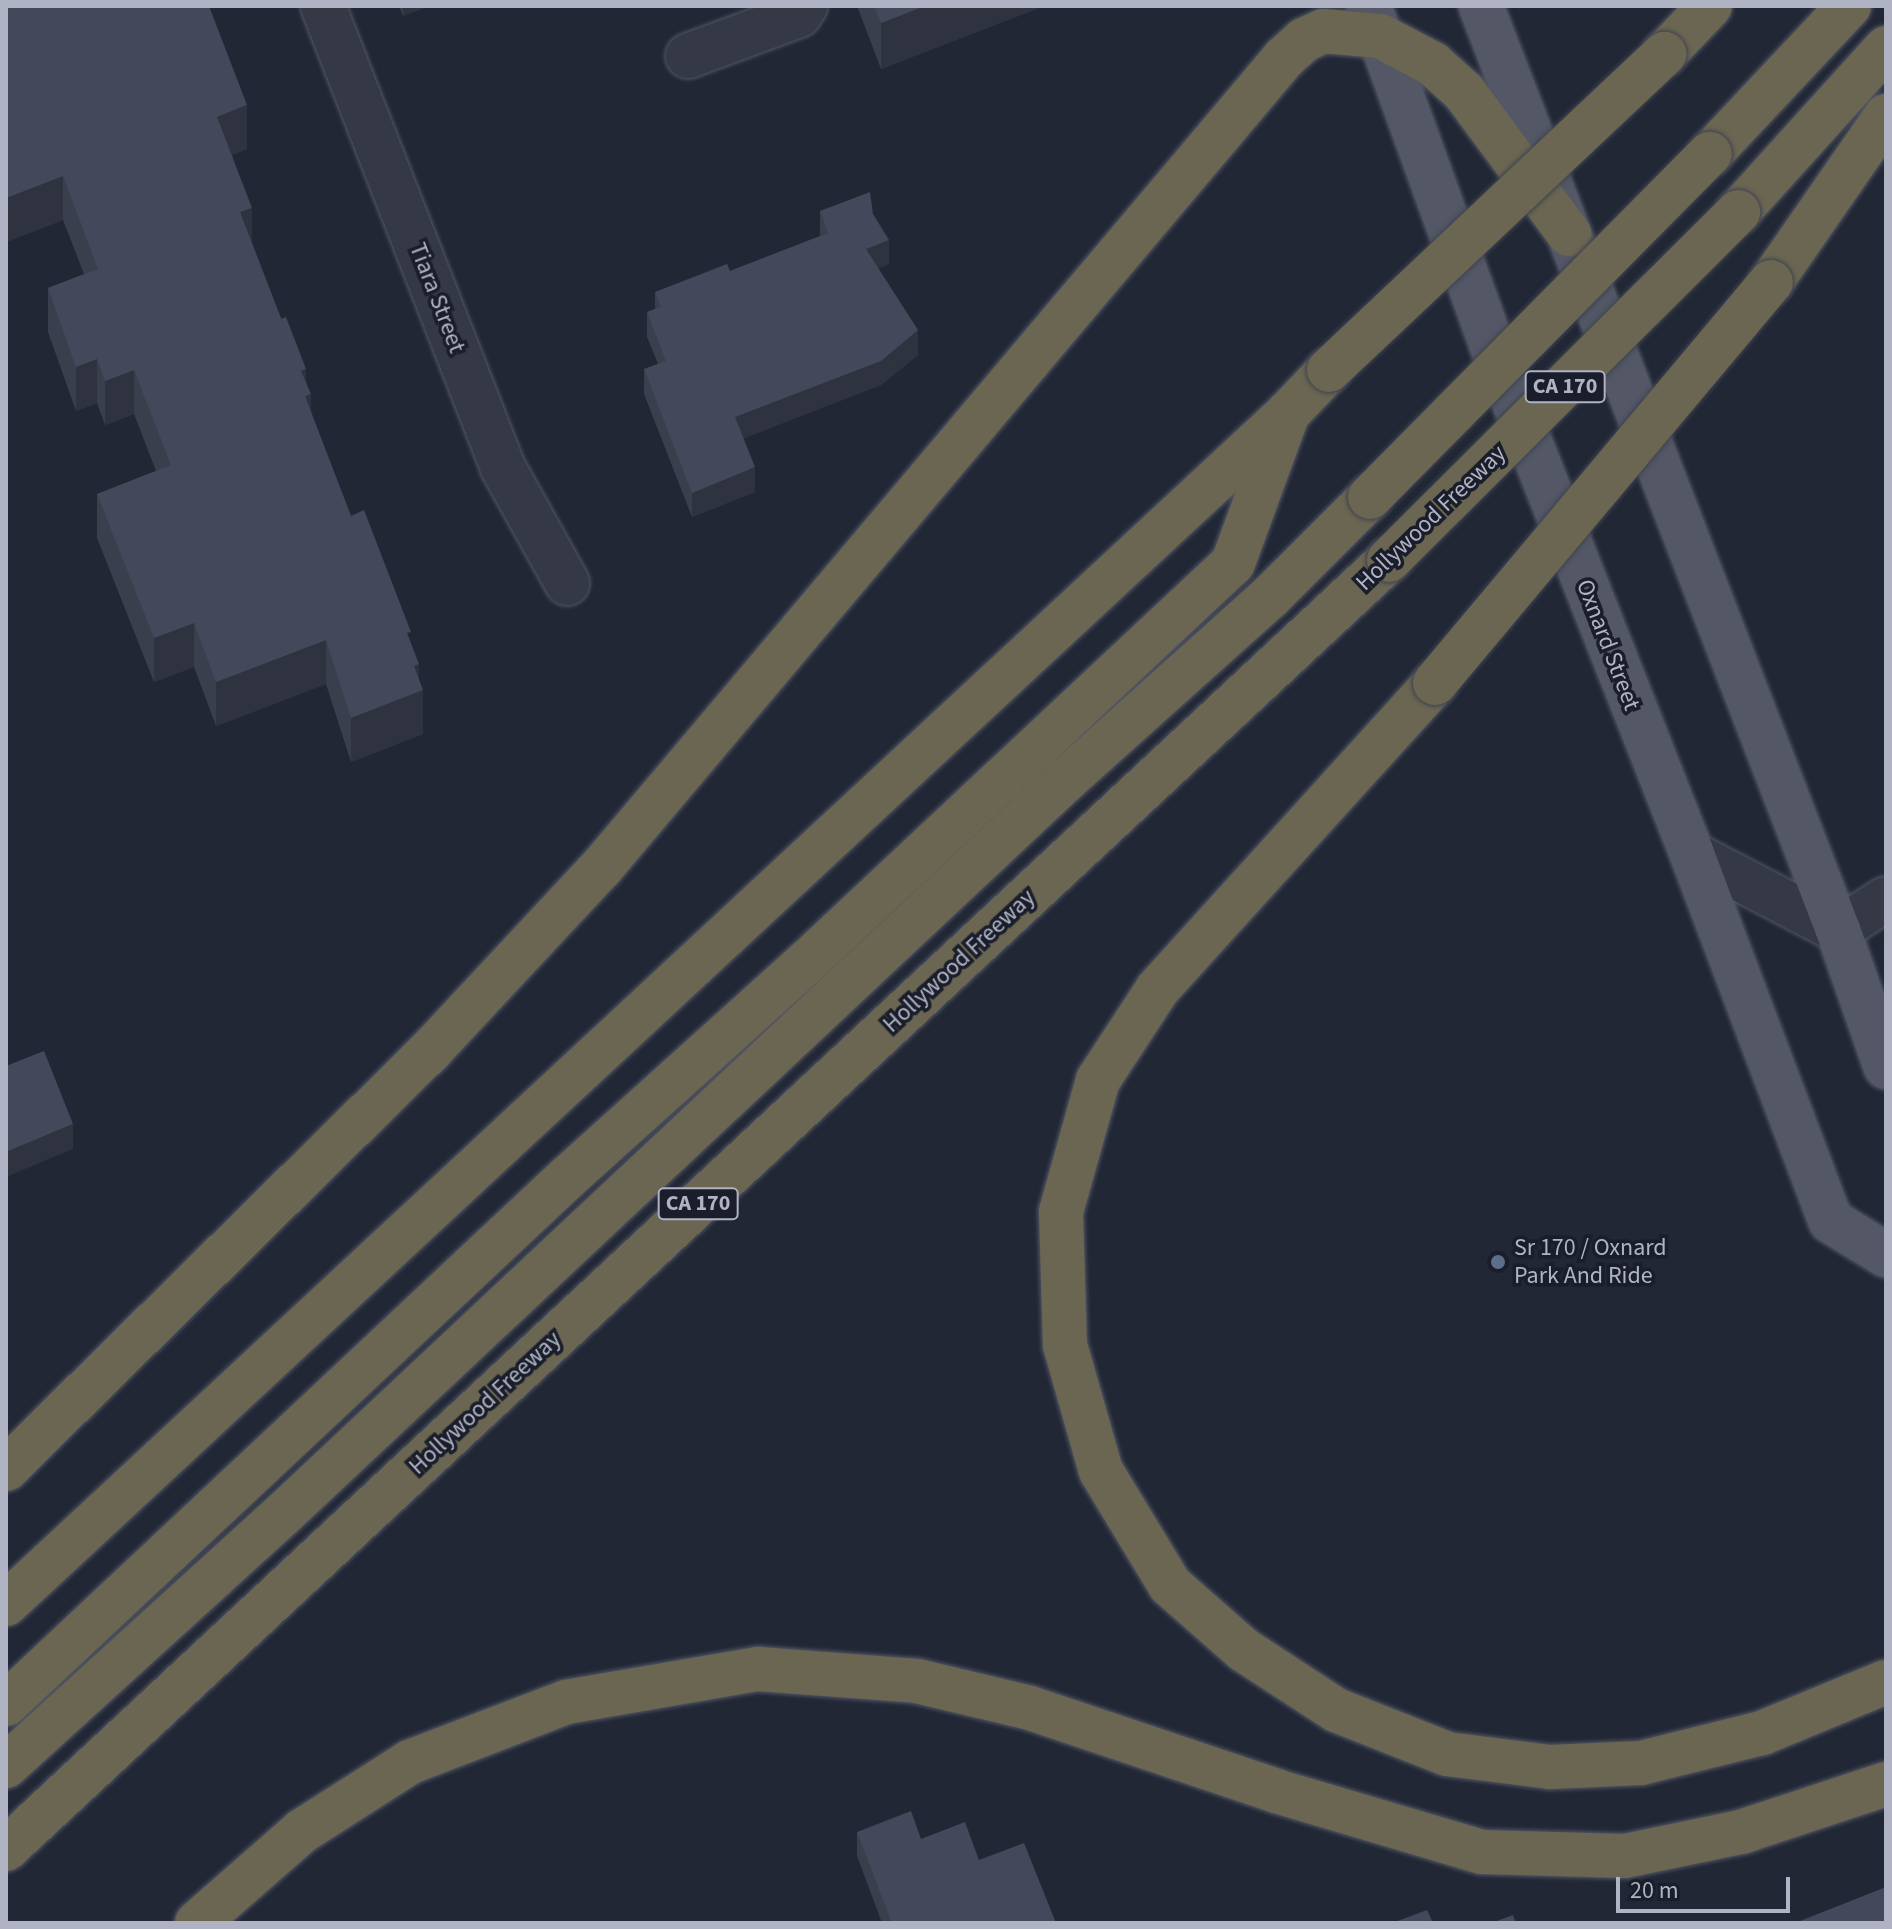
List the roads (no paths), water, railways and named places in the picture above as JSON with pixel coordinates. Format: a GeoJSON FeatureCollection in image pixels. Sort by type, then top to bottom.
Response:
{"type":"FeatureCollection","features":[{"type":"Feature","properties":{"kind":"highway"},"geometry":{"type":"LineString","coordinates":[[6,1604],[1288,413],[1329,370],[1664,54],[1710,6]]}},
{"type":"Feature","properties":{"kind":"highway"},"geometry":{"type":"LineString","coordinates":[[6,1766],[271,1525],[1068,778],[1270,597],[1710,154],[1849,6]]}},
{"type":"Feature","properties":{"kind":"highway"},"geometry":{"type":"LineString","coordinates":[[6,1469],[432,1049],[601,868],[1284,58],[1304,40],[1323,31],[1375,21],[1433,64],[1464,92],[1569,234]]}},
{"type":"Feature","properties":{"kind":"highway","name":"Hollywood Freeway"},"geometry":{"type":"LineString","coordinates":[[6,1849],[1389,560],[1738,212],[1886,48]]}},
{"type":"Feature","properties":{"kind":"highway"},"geometry":{"type":"LineString","coordinates":[[1886,116],[1771,282],[1435,683],[1157,990],[1098,1080],[1061,1212],[1065,1345],[1101,1471],[1170,1585],[1244,1650],[1336,1710],[1447,1754],[1550,1767],[1641,1763],[1762,1733],[1886,1682]]}},
{"type":"Feature","properties":{"kind":"highway"},"geometry":{"type":"LineString","coordinates":[[6,1704],[567,1178],[831,940],[1233,563],[1288,413]]}},
{"type":"Feature","properties":{"kind":"highway"},"geometry":{"type":"LineString","coordinates":[[197,1923],[302,1831],[410,1762],[566,1702],[758,1669],[917,1681],[1030,1708],[1276,1791],[1482,1852],[1625,1856],[1741,1832],[1886,1784]]}},
{"type":"Feature","properties":{"kind":"main road"},"geometry":{"type":"LineString","coordinates":[[1481,6],[1838,930],[1886,1067]]}},
{"type":"Feature","properties":{"kind":"main road","name":"Oxnard Street"},"geometry":{"type":"LineString","coordinates":[[1375,21],[1492,346],[1692,854],[1831,1221],[1886,1255]]}},
{"type":"Feature","properties":{"kind":"street","name":"Tiara Street"},"geometry":{"type":"LineString","coordinates":[[323,6],[502,466],[567,583]]}},
{"type":"Feature","properties":{"kind":"street"},"geometry":{"type":"LineString","coordinates":[[688,56],[799,15],[805,6]]}},
{"type":"Feature","properties":{"kind":"street"},"geometry":{"type":"LineString","coordinates":[[1692,854],[1838,930],[1886,899]]}},
{"type":"Feature","properties":{"kind":"place","name":"Sr 170 / Oxnard Park And Ride"},"geometry":{"type":"Point","coordinates":[1498,1262]}}]}
